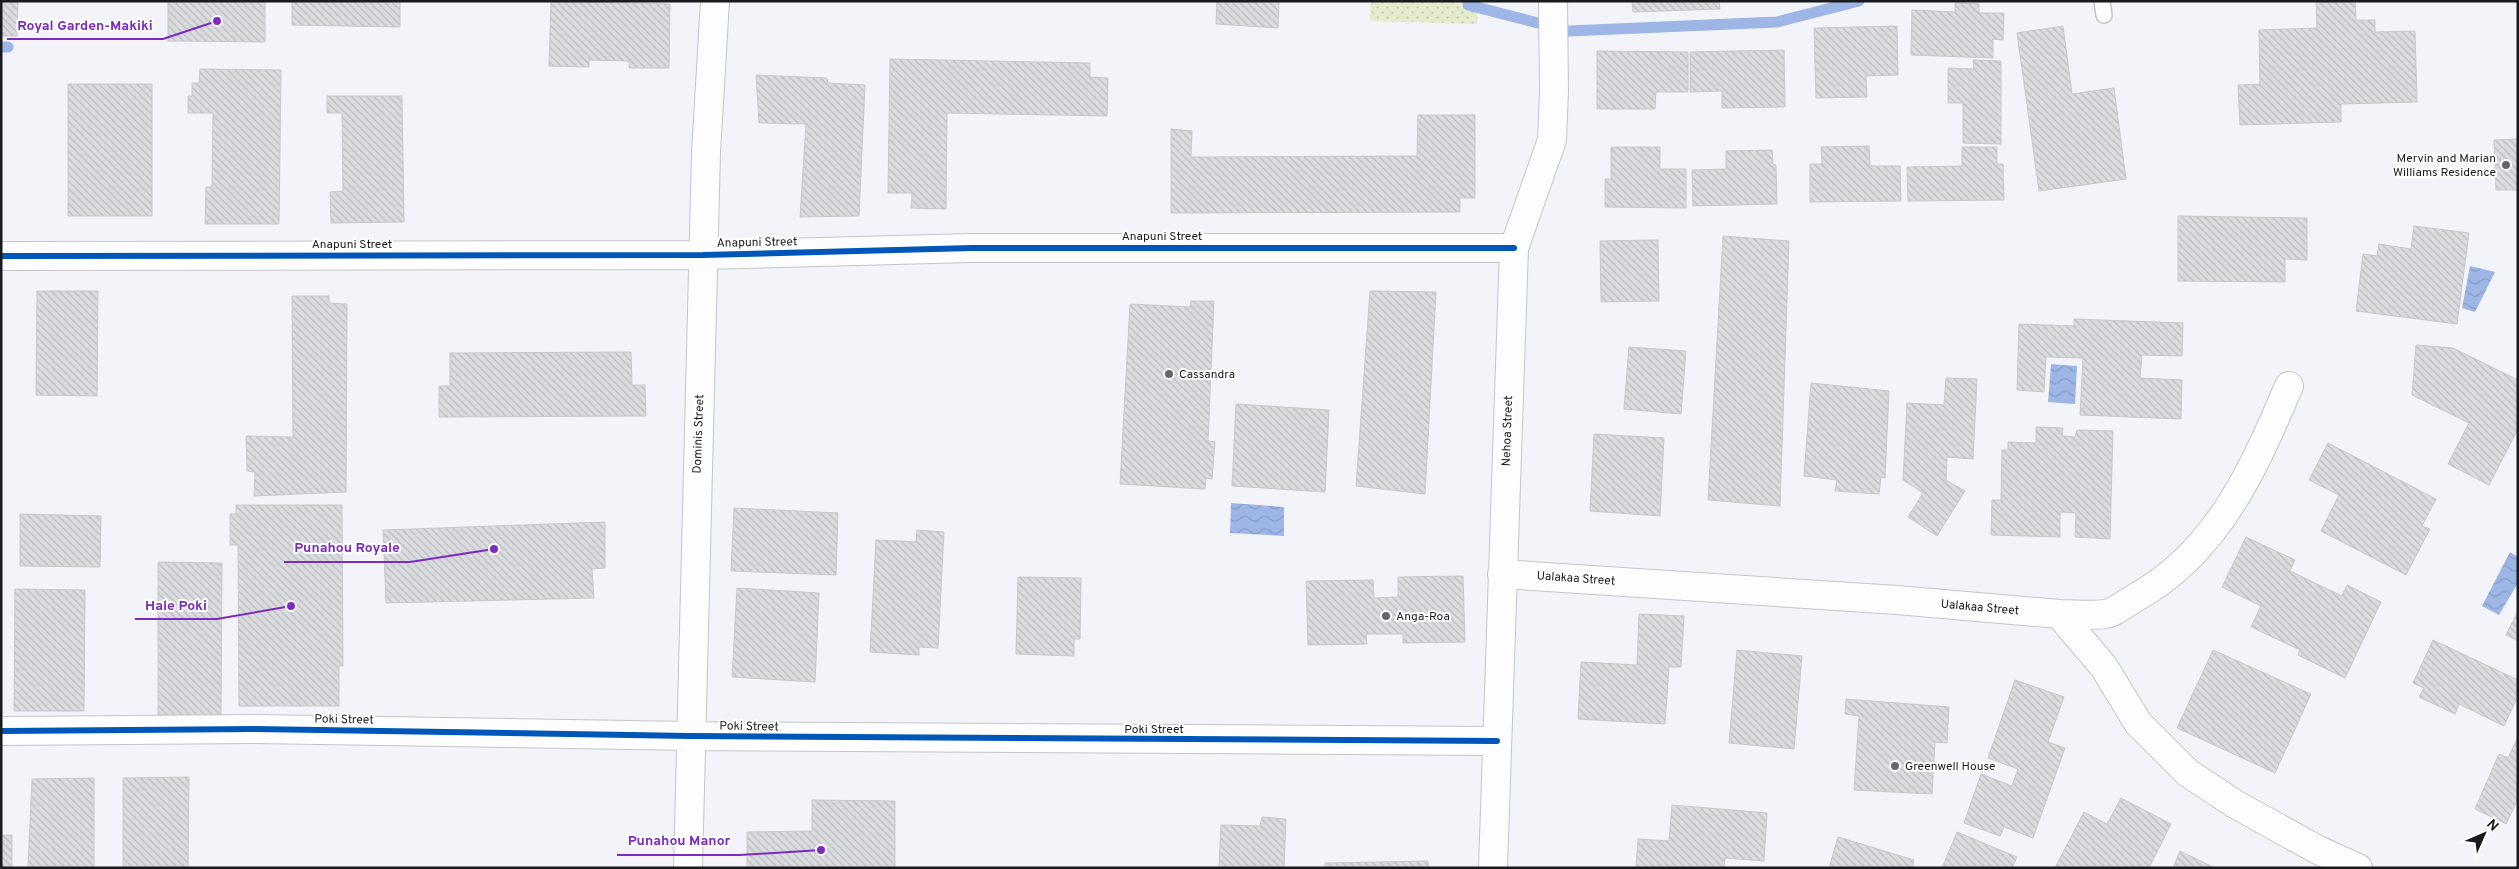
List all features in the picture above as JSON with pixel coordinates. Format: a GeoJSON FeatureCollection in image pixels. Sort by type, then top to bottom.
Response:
{"type":"FeatureCollection","features":[{"type":"Feature","properties":{"kind":"street","name":"Dominis Street"},"geometry":{"type":"LineString","coordinates":[[688,868],[703,255],[708,90],[714,1]]}},
{"type":"Feature","properties":{"kind":"street","name":"Nehoa Street"},"geometry":{"type":"LineString","coordinates":[[1493,868],[1514,248],[1552,140],[1553,2]]}},
{"type":"Feature","properties":{"kind":"street","name":"Anapuni Street"},"geometry":{"type":"LineString","coordinates":[[1,256],[703,255],[965,248],[1514,248]]}},
{"type":"Feature","properties":{"kind":"street","name":"Ualakaa Street"},"geometry":{"type":"LineString","coordinates":[[1502,574],[1897,600],[2059,614],[2106,614],[2146,592],[2193,554],[2231,507],[2252,468],[2289,386]]}},
{"type":"Feature","properties":{"kind":"street"},"geometry":{"type":"LineString","coordinates":[[2059,614],[2104,667],[2138,723],[2188,773],[2235,804],[2310,846],[2358,868]]}},
{"type":"Feature","properties":{"kind":"street","name":"Poki Street"},"geometry":{"type":"LineString","coordinates":[[1,730],[246,729],[690,736],[1497,741]]}},
{"type":"Feature","properties":{"kind":"green space"},"geometry":{"type":"Polygon","coordinates":[[[1371,1],[1478,1],[1477,24],[1370,21],[1371,1]]]}},
{"type":"Feature","properties":{"kind":"water"},"geometry":{"type":"Polygon","coordinates":[[[2470,266],[2495,272],[2475,312],[2462,308],[2470,266]]]}},
{"type":"Feature","properties":{"kind":"water"},"geometry":{"type":"Polygon","coordinates":[[[2051,364],[2077,366],[2075,404],[2048,402],[2051,364]]]}},
{"type":"Feature","properties":{"kind":"water"},"geometry":{"type":"Polygon","coordinates":[[[1231,503],[1284,507],[1284,536],[1230,533],[1231,503]]]}},
{"type":"Feature","properties":{"kind":"water"},"geometry":{"type":"Polygon","coordinates":[[[2510,552],[2518,557],[2518,583],[2499,615],[2482,606],[2510,552]]]}},
{"type":"Feature","properties":{"kind":"building"},"geometry":{"type":"Polygon","coordinates":[[[1,1],[18,1],[17,36],[1,36],[1,1]]]}},
{"type":"Feature","properties":{"kind":"building"},"geometry":{"type":"Polygon","coordinates":[[[168,1],[265,1],[265,42],[168,41],[168,1]]]}},
{"type":"Feature","properties":{"kind":"building"},"geometry":{"type":"Polygon","coordinates":[[[292,1],[400,1],[400,27],[292,25],[292,1]]]}},
{"type":"Feature","properties":{"kind":"building"},"geometry":{"type":"Polygon","coordinates":[[[551,1],[670,4],[669,68],[629,68],[629,61],[589,60],[589,67],[549,66],[551,1]]]}},
{"type":"Feature","properties":{"kind":"building"},"geometry":{"type":"Polygon","coordinates":[[[1217,1],[1279,1],[1278,28],[1216,24],[1217,1]]]}},
{"type":"Feature","properties":{"kind":"building"},"geometry":{"type":"Polygon","coordinates":[[[1632,1],[1719,1],[1720,9],[1633,12],[1632,1]]]}},
{"type":"Feature","properties":{"kind":"building"},"geometry":{"type":"Polygon","coordinates":[[[2316,1],[2355,1],[2356,20],[2375,20],[2375,32],[2415,31],[2417,102],[2341,104],[2341,122],[2240,125],[2238,85],[2260,84],[2259,30],[2317,28],[2316,1]]]}},
{"type":"Feature","properties":{"kind":"building"},"geometry":{"type":"Polygon","coordinates":[[[1955,3],[1979,4],[1979,13],[2004,13],[2003,40],[1993,39],[1993,58],[1911,55],[1912,10],[1955,12],[1955,3]]]}},
{"type":"Feature","properties":{"kind":"building"},"geometry":{"type":"Polygon","coordinates":[[[1897,26],[1898,75],[1866,76],[1867,97],[1816,98],[1814,28],[1897,26]]]}},
{"type":"Feature","properties":{"kind":"building"},"geometry":{"type":"Polygon","coordinates":[[[2063,26],[2072,94],[2114,88],[2126,179],[2039,191],[2017,33],[2063,26]]]}},
{"type":"Feature","properties":{"kind":"building"},"geometry":{"type":"Polygon","coordinates":[[[1784,50],[1785,107],[1722,108],[1722,91],[1690,92],[1690,52],[1784,50]]]}},
{"type":"Feature","properties":{"kind":"building"},"geometry":{"type":"Polygon","coordinates":[[[1597,51],[1688,52],[1688,92],[1656,92],[1655,109],[1597,109],[1597,51]]]}},
{"type":"Feature","properties":{"kind":"building"},"geometry":{"type":"Polygon","coordinates":[[[890,59],[1090,63],[1090,77],[1108,78],[1107,116],[947,113],[946,209],[911,208],[912,193],[888,193],[890,59]]]}},
{"type":"Feature","properties":{"kind":"building"},"geometry":{"type":"Polygon","coordinates":[[[1973,60],[2001,61],[2001,144],[1963,143],[1963,103],[1948,103],[1948,68],[1974,69],[1973,60]]]}},
{"type":"Feature","properties":{"kind":"building"},"geometry":{"type":"Polygon","coordinates":[[[200,69],[281,70],[279,224],[205,224],[206,187],[212,187],[213,113],[188,113],[188,96],[192,96],[192,83],[199,83],[200,69]]]}},
{"type":"Feature","properties":{"kind":"building"},"geometry":{"type":"Polygon","coordinates":[[[756,75],[827,78],[828,83],[865,85],[859,216],[800,217],[806,124],[759,123],[756,75]]]}},
{"type":"Feature","properties":{"kind":"building"},"geometry":{"type":"Polygon","coordinates":[[[68,84],[152,84],[152,216],[68,216],[68,84]]]}},
{"type":"Feature","properties":{"kind":"building"},"geometry":{"type":"Polygon","coordinates":[[[327,96],[402,96],[404,222],[331,223],[330,192],[343,191],[342,113],[327,113],[327,96]]]}},
{"type":"Feature","properties":{"kind":"building"},"geometry":{"type":"Polygon","coordinates":[[[1418,115],[1475,115],[1475,198],[1460,198],[1460,212],[1171,213],[1171,129],[1192,131],[1191,157],[1417,156],[1418,115]]]}},
{"type":"Feature","properties":{"kind":"building","name":"Mervin and Marian Williams Residence"},"geometry":{"type":"Polygon","coordinates":[[[2518,139],[2518,190],[2496,190],[2494,140],[2518,139]]]}},
{"type":"Feature","properties":{"kind":"building"},"geometry":{"type":"Polygon","coordinates":[[[1869,146],[1870,166],[1900,166],[1901,201],[1810,202],[1810,164],[1822,164],[1821,147],[1869,146]]]}},
{"type":"Feature","properties":{"kind":"building"},"geometry":{"type":"Polygon","coordinates":[[[1611,147],[1660,147],[1660,169],[1686,169],[1686,208],[1605,207],[1605,179],[1611,179],[1611,147]]]}},
{"type":"Feature","properties":{"kind":"building"},"geometry":{"type":"Polygon","coordinates":[[[1962,147],[1997,147],[1997,164],[2003,164],[2004,200],[1908,201],[1907,167],[1962,166],[1962,147]]]}},
{"type":"Feature","properties":{"kind":"building"},"geometry":{"type":"Polygon","coordinates":[[[1772,150],[1773,164],[1776,165],[1777,204],[1693,206],[1692,170],[1726,169],[1726,151],[1772,150]]]}},
{"type":"Feature","properties":{"kind":"building"},"geometry":{"type":"Polygon","coordinates":[[[2178,216],[2307,218],[2307,260],[2285,259],[2285,282],[2178,281],[2178,216]]]}},
{"type":"Feature","properties":{"kind":"building"},"geometry":{"type":"Polygon","coordinates":[[[2414,226],[2469,233],[2457,324],[2356,311],[2363,254],[2377,256],[2379,244],[2411,249],[2414,226]]]}},
{"type":"Feature","properties":{"kind":"building"},"geometry":{"type":"Polygon","coordinates":[[[1723,236],[1789,241],[1780,506],[1708,500],[1723,236]]]}},
{"type":"Feature","properties":{"kind":"building"},"geometry":{"type":"Polygon","coordinates":[[[1658,240],[1659,301],[1601,302],[1600,241],[1658,240]]]}},
{"type":"Feature","properties":{"kind":"building"},"geometry":{"type":"Polygon","coordinates":[[[37,291],[98,291],[97,396],[36,395],[37,291]]]}},
{"type":"Feature","properties":{"kind":"building"},"geometry":{"type":"Polygon","coordinates":[[[1370,291],[1436,292],[1425,494],[1356,486],[1370,291]]]}},
{"type":"Feature","properties":{"kind":"building"},"geometry":{"type":"Polygon","coordinates":[[[292,296],[329,296],[329,303],[347,304],[346,492],[254,496],[255,472],[247,471],[246,436],[293,437],[292,296]]]}},
{"type":"Feature","properties":{"kind":"building","name":"Cassandra"},"geometry":{"type":"Polygon","coordinates":[[[1191,301],[1214,301],[1208,441],[1215,442],[1212,479],[1206,478],[1205,489],[1120,484],[1130,304],[1190,307],[1191,301]]]}},
{"type":"Feature","properties":{"kind":"building"},"geometry":{"type":"Polygon","coordinates":[[[2074,319],[2183,323],[2182,356],[2142,355],[2140,378],[2182,380],[2181,419],[2080,415],[2083,358],[2046,357],[2044,392],[2017,390],[2019,324],[2074,326],[2074,319]]]}},
{"type":"Feature","properties":{"kind":"building"},"geometry":{"type":"Polygon","coordinates":[[[2416,345],[2453,348],[2518,380],[2518,429],[2489,485],[2448,464],[2469,423],[2412,395],[2416,345]]]}},
{"type":"Feature","properties":{"kind":"building"},"geometry":{"type":"Polygon","coordinates":[[[1629,347],[1686,351],[1681,414],[1624,409],[1629,347]]]}},
{"type":"Feature","properties":{"kind":"building"},"geometry":{"type":"Polygon","coordinates":[[[631,352],[632,385],[645,385],[646,416],[439,417],[439,386],[450,386],[450,353],[631,352]]]}},
{"type":"Feature","properties":{"kind":"building"},"geometry":{"type":"Polygon","coordinates":[[[1946,378],[1977,379],[1973,459],[1947,457],[1946,480],[1965,491],[1937,536],[1908,517],[1923,493],[1903,480],[1907,403],[1944,405],[1946,378]]]}},
{"type":"Feature","properties":{"kind":"building"},"geometry":{"type":"Polygon","coordinates":[[[1811,383],[1889,391],[1885,478],[1881,477],[1879,494],[1835,491],[1837,480],[1804,476],[1811,383]]]}},
{"type":"Feature","properties":{"kind":"building"},"geometry":{"type":"Polygon","coordinates":[[[1236,404],[1329,410],[1325,492],[1232,486],[1236,404]]]}},
{"type":"Feature","properties":{"kind":"building"},"geometry":{"type":"Polygon","coordinates":[[[2036,427],[2063,428],[2062,436],[2075,437],[2077,430],[2113,431],[2110,539],[2075,537],[2076,513],[2060,512],[2060,537],[1991,535],[1992,500],[2001,500],[2002,450],[2008,450],[2008,442],[2036,443],[2036,427]]]}},
{"type":"Feature","properties":{"kind":"building"},"geometry":{"type":"Polygon","coordinates":[[[1594,434],[1664,438],[1660,516],[1590,511],[1594,434]]]}},
{"type":"Feature","properties":{"kind":"building"},"geometry":{"type":"Polygon","coordinates":[[[2328,443],[2436,499],[2422,526],[2430,529],[2406,575],[2321,531],[2339,495],[2309,480],[2328,443]]]}},
{"type":"Feature","properties":{"kind":"building"},"geometry":{"type":"Polygon","coordinates":[[[236,505],[342,505],[343,666],[339,666],[339,706],[239,706],[238,545],[230,545],[230,514],[236,514],[236,505]]]}},
{"type":"Feature","properties":{"kind":"building"},"geometry":{"type":"Polygon","coordinates":[[[734,508],[838,513],[836,575],[731,571],[734,508]]]}},
{"type":"Feature","properties":{"kind":"building"},"geometry":{"type":"Polygon","coordinates":[[[20,514],[101,516],[100,567],[20,566],[20,514]]]}},
{"type":"Feature","properties":{"kind":"building"},"geometry":{"type":"Polygon","coordinates":[[[605,522],[605,568],[592,569],[594,598],[386,603],[383,530],[605,522]]]}},
{"type":"Feature","properties":{"kind":"building"},"geometry":{"type":"Polygon","coordinates":[[[917,530],[944,532],[938,648],[919,647],[919,655],[870,652],[876,540],[916,542],[917,530]]]}},
{"type":"Feature","properties":{"kind":"building"},"geometry":{"type":"Polygon","coordinates":[[[2246,537],[2295,560],[2290,571],[2342,596],[2347,585],[2381,602],[2345,678],[2298,655],[2300,650],[2251,627],[2261,606],[2222,587],[2246,537]]]}},
{"type":"Feature","properties":{"kind":"building"},"geometry":{"type":"Polygon","coordinates":[[[158,562],[222,563],[221,716],[158,715],[158,562]]]}},
{"type":"Feature","properties":{"kind":"building","name":"Anga-Roa"},"geometry":{"type":"Polygon","coordinates":[[[1463,576],[1465,642],[1403,643],[1403,634],[1366,634],[1367,644],[1308,645],[1306,581],[1373,580],[1374,598],[1398,597],[1398,577],[1463,576]]]}},
{"type":"Feature","properties":{"kind":"building"},"geometry":{"type":"Polygon","coordinates":[[[1018,577],[1081,578],[1080,639],[1074,639],[1074,656],[1016,654],[1018,577]]]}},
{"type":"Feature","properties":{"kind":"building"},"geometry":{"type":"Polygon","coordinates":[[[737,588],[819,593],[815,682],[732,677],[737,588]]]}},
{"type":"Feature","properties":{"kind":"building"},"geometry":{"type":"Polygon","coordinates":[[[15,589],[85,590],[84,711],[14,711],[15,589]]]}},
{"type":"Feature","properties":{"kind":"building"},"geometry":{"type":"Polygon","coordinates":[[[2518,611],[2518,641],[2506,635],[2518,611]]]}},
{"type":"Feature","properties":{"kind":"building"},"geometry":{"type":"Polygon","coordinates":[[[1639,614],[1684,616],[1681,667],[1669,667],[1665,724],[1578,719],[1581,662],[1637,665],[1639,614]]]}},
{"type":"Feature","properties":{"kind":"building"},"geometry":{"type":"Polygon","coordinates":[[[2433,640],[2518,680],[2518,696],[2504,726],[2459,704],[2455,714],[2419,697],[2424,688],[2413,683],[2433,640]]]}},
{"type":"Feature","properties":{"kind":"building"},"geometry":{"type":"Polygon","coordinates":[[[1737,650],[1802,656],[1794,749],[1729,743],[1737,650]]]}},
{"type":"Feature","properties":{"kind":"building"},"geometry":{"type":"Polygon","coordinates":[[[2213,650],[2311,694],[2275,773],[2177,728],[2213,650]]]}},
{"type":"Feature","properties":{"kind":"building"},"geometry":{"type":"Polygon","coordinates":[[[2015,680],[2064,697],[2048,742],[2065,748],[2033,838],[2004,827],[2000,836],[1964,823],[1981,774],[2012,786],[2018,769],[1988,758],[2015,680]]]}},
{"type":"Feature","properties":{"kind":"building","name":"Greenwell House"},"geometry":{"type":"Polygon","coordinates":[[[1846,699],[1949,707],[1947,743],[1935,742],[1932,794],[1854,790],[1859,716],[1845,714],[1846,699]]]}},
{"type":"Feature","properties":{"kind":"building"},"geometry":{"type":"Polygon","coordinates":[[[2518,737],[2518,799],[2506,824],[2475,809],[2499,754],[2508,758],[2518,737]]]}},
{"type":"Feature","properties":{"kind":"building"},"geometry":{"type":"Polygon","coordinates":[[[189,777],[188,868],[123,868],[123,778],[189,777]]]}},
{"type":"Feature","properties":{"kind":"building"},"geometry":{"type":"Polygon","coordinates":[[[94,778],[94,868],[28,868],[32,779],[94,778]]]}},
{"type":"Feature","properties":{"kind":"building"},"geometry":{"type":"Polygon","coordinates":[[[2121,798],[2171,824],[2149,868],[2055,868],[2084,812],[2107,824],[2121,798]]]}},
{"type":"Feature","properties":{"kind":"building"},"geometry":{"type":"Polygon","coordinates":[[[812,800],[895,801],[895,868],[747,868],[747,832],[812,831],[812,800]]]}},
{"type":"Feature","properties":{"kind":"building"},"geometry":{"type":"Polygon","coordinates":[[[1672,805],[1767,813],[1764,861],[1725,858],[1724,868],[1636,868],[1638,839],[1669,841],[1672,805]]]}},
{"type":"Feature","properties":{"kind":"building"},"geometry":{"type":"Polygon","coordinates":[[[1262,817],[1286,819],[1284,868],[1219,868],[1221,825],[1260,826],[1262,817]]]}},
{"type":"Feature","properties":{"kind":"building"},"geometry":{"type":"Polygon","coordinates":[[[1957,832],[2017,857],[2012,868],[1942,868],[1957,832]]]}},
{"type":"Feature","properties":{"kind":"building"},"geometry":{"type":"Polygon","coordinates":[[[1,835],[12,835],[12,868],[1,868],[1,835]]]}},
{"type":"Feature","properties":{"kind":"building"},"geometry":{"type":"Polygon","coordinates":[[[1838,837],[1914,860],[1912,868],[1829,868],[1838,837]]]}},
{"type":"Feature","properties":{"kind":"building"},"geometry":{"type":"Polygon","coordinates":[[[2180,851],[2215,868],[2173,868],[2180,851]]]}},
{"type":"Feature","properties":{"kind":"building"},"geometry":{"type":"Polygon","coordinates":[[[1428,861],[1429,868],[1325,868],[1325,863],[1428,861]]]}},
{"type":"Feature","properties":{"kind":"waterway"},"geometry":{"type":"LineString","coordinates":[[1468,5],[1569,31],[1777,22],[1859,1]]}},
{"type":"Feature","properties":{"kind":"waterway"},"geometry":{"type":"LineString","coordinates":[[1,47],[8,47]]}},
{"type":"Feature","properties":{"kind":"cycle path"},"geometry":{"type":"LineString","coordinates":[[1,256],[703,255],[972,248],[1514,248]]}},
{"type":"Feature","properties":{"kind":"cycle path"},"geometry":{"type":"LineString","coordinates":[[1,731],[255,729],[690,736],[1497,741]]}},
{"type":"Feature","properties":{"kind":"place","name":"Royal Garden-Makiki"},"geometry":{"type":"Point","coordinates":[217,21]}},
{"type":"Feature","properties":{"kind":"place","name":"Mervin and Marian Williams Residence"},"geometry":{"type":"Point","coordinates":[2506,165]}},
{"type":"Feature","properties":{"kind":"place","name":"Cassandra"},"geometry":{"type":"Point","coordinates":[1169,374]}},
{"type":"Feature","properties":{"kind":"place","name":"Punahou Royale"},"geometry":{"type":"Point","coordinates":[494,549]}},
{"type":"Feature","properties":{"kind":"place","name":"Hale Poki"},"geometry":{"type":"Point","coordinates":[291,606]}},
{"type":"Feature","properties":{"kind":"place","name":"Anga-Roa"},"geometry":{"type":"Point","coordinates":[1386,616]}},
{"type":"Feature","properties":{"kind":"place","name":"Greenwell House"},"geometry":{"type":"Point","coordinates":[1895,766]}},
{"type":"Feature","properties":{"kind":"place","name":"Punahou Manor"},"geometry":{"type":"Point","coordinates":[821,850]}}]}
